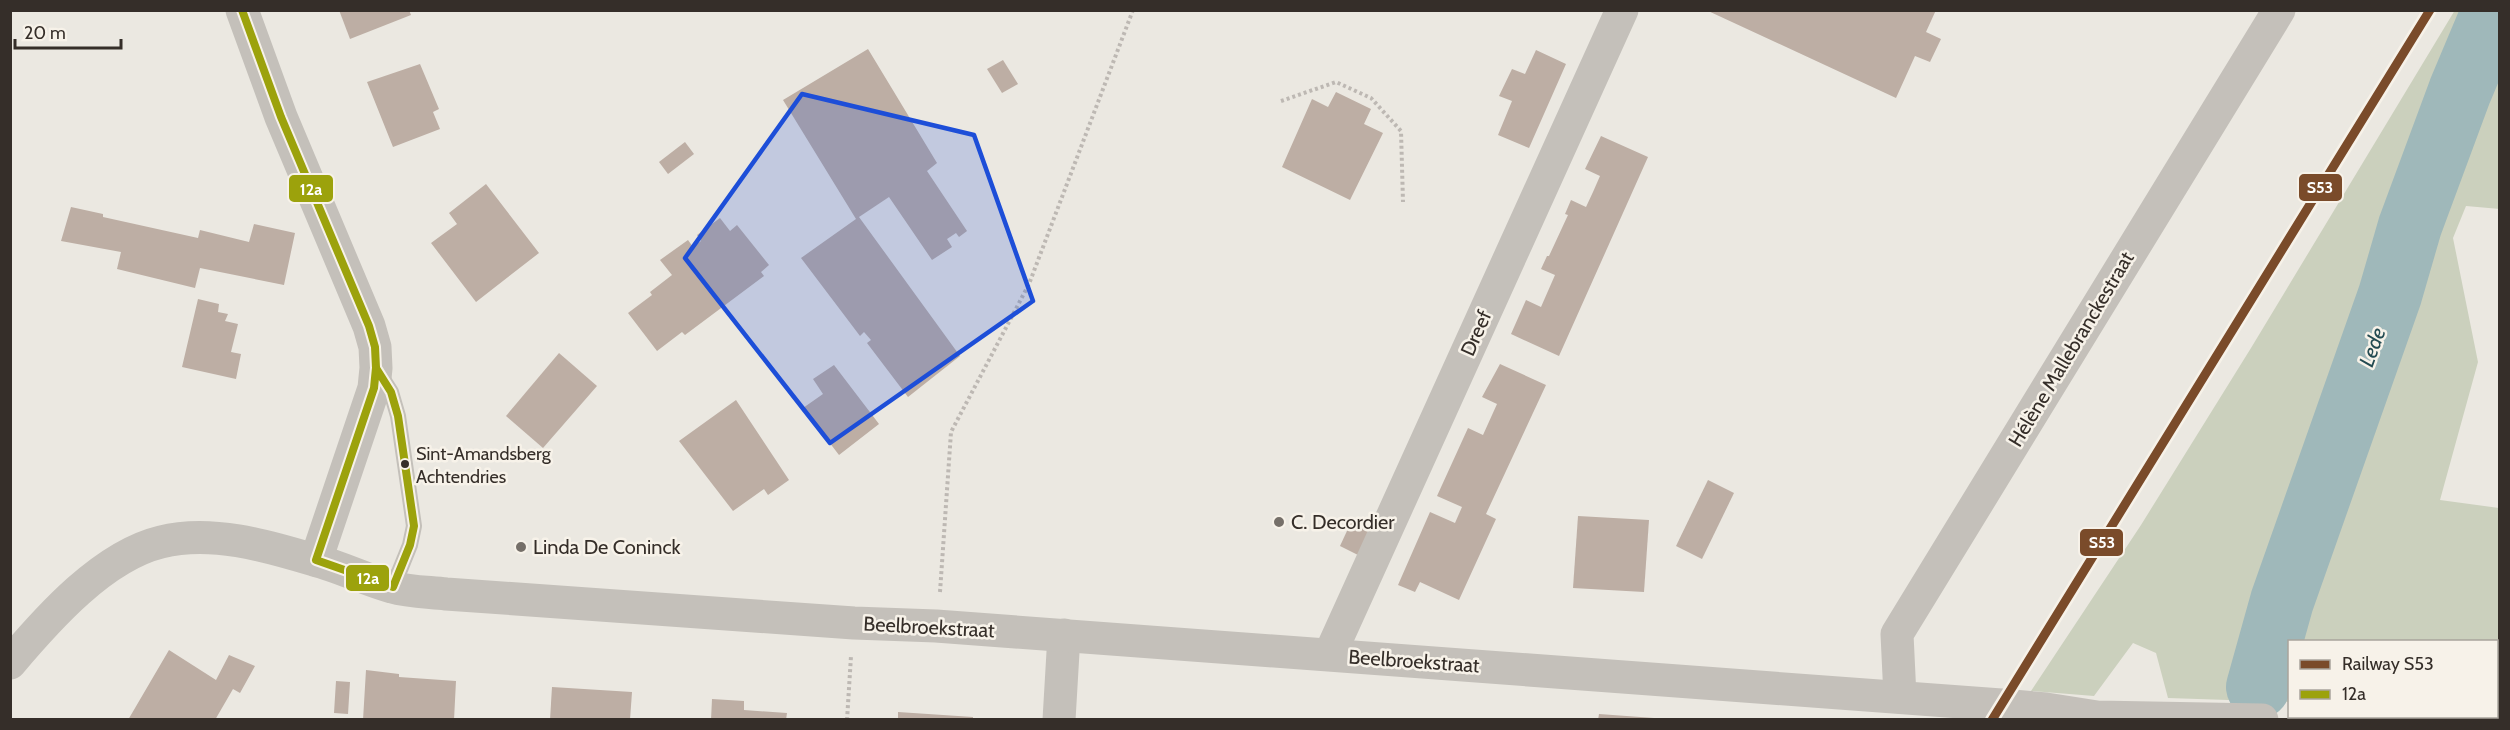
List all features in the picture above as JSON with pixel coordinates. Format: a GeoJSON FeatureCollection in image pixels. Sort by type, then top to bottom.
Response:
{"type":"FeatureCollection","features":[{"type":"Feature","properties":{"kind":"street"},"geometry":{"type":"LineString","coordinates":[[242,10],[281,117],[369,326],[375,347],[376,368],[368,412],[316,560]]}},
{"type":"Feature","properties":{"kind":"street","name":"Dreef"},"geometry":{"type":"LineString","coordinates":[[1330,654],[1622,10]]}},
{"type":"Feature","properties":{"kind":"street","name":"Hélène Mallebranckestraat"},"geometry":{"type":"LineString","coordinates":[[1900,698],[1897,634],[2279,10]]}},
{"type":"Feature","properties":{"kind":"street","name":"Beelbroekstraat"},"geometry":{"type":"LineString","coordinates":[[10,663],[81,589],[134,551],[162,541],[188,538],[250,543],[316,560],[393,587],[446,594],[1330,654],[1978,703],[2046,709],[2097,718]]}},
{"type":"Feature","properties":{"kind":"street"},"geometry":{"type":"LineString","coordinates":[[1059,720],[1064,635]]}},
{"type":"Feature","properties":{"kind":"street"},"geometry":{"type":"LineString","coordinates":[[2097,718],[2253,719]]}},
{"type":"Feature","properties":{"kind":"lane"},"geometry":{"type":"LineString","coordinates":[[376,368],[391,392],[398,416],[414,526],[410,545],[393,587]]}},
{"type":"Feature","properties":{"kind":"path"},"geometry":{"type":"LineString","coordinates":[[936,626],[951,432],[1029,284],[1133,10]]}},
{"type":"Feature","properties":{"kind":"path"},"geometry":{"type":"LineString","coordinates":[[1281,101],[1336,82],[1371,98],[1401,131],[1403,202]]}},
{"type":"Feature","properties":{"kind":"path"},"geometry":{"type":"LineString","coordinates":[[847,720],[854,623]]}},
{"type":"Feature","properties":{"kind":"highlighted area"},"geometry":{"type":"Polygon","coordinates":[[[802,94],[974,135],[1033,301],[830,443],[685,258],[802,94]]]}},
{"type":"Feature","properties":{"kind":"green space"},"geometry":{"type":"Polygon","coordinates":[[[2455,10],[2499,11],[2500,209],[2466,206],[2453,238],[2478,362],[2440,500],[2499,508],[2499,715],[2498,640],[2288,640],[2288,702],[2168,698],[2156,653],[2133,643],[2094,696],[2031,691],[2141,525],[2455,10]]]}},
{"type":"Feature","properties":{"kind":"building"},"geometry":{"type":"Polygon","coordinates":[[[339,10],[409,10],[411,15],[350,39],[339,10]]]}},
{"type":"Feature","properties":{"kind":"building"},"geometry":{"type":"Polygon","coordinates":[[[1706,10],[1936,10],[1926,32],[1941,39],[1930,62],[1915,56],[1896,98],[1706,10]]]}},
{"type":"Feature","properties":{"kind":"building"},"geometry":{"type":"Polygon","coordinates":[[[868,49],[937,163],[927,171],[967,231],[959,237],[956,233],[947,239],[952,247],[932,260],[889,197],[859,217],[960,356],[908,397],[867,343],[871,340],[864,332],[860,336],[801,258],[856,219],[783,100],[868,49]]]}},
{"type":"Feature","properties":{"kind":"building"},"geometry":{"type":"Polygon","coordinates":[[[1536,50],[1566,64],[1529,148],[1498,135],[1512,101],[1499,96],[1512,69],[1525,74],[1536,50]]]}},
{"type":"Feature","properties":{"kind":"building"},"geometry":{"type":"Polygon","coordinates":[[[1003,60],[1018,84],[1002,93],[987,69],[1003,60]]]}},
{"type":"Feature","properties":{"kind":"building"},"geometry":{"type":"Polygon","coordinates":[[[420,64],[439,109],[433,112],[440,129],[393,147],[367,82],[420,64]]]}},
{"type":"Feature","properties":{"kind":"building"},"geometry":{"type":"Polygon","coordinates":[[[1336,92],[1371,109],[1364,124],[1383,133],[1350,200],[1282,167],[1312,99],[1328,107],[1336,92]]]}},
{"type":"Feature","properties":{"kind":"building"},"geometry":{"type":"Polygon","coordinates":[[[1601,136],[1648,157],[1559,356],[1511,334],[1526,300],[1541,307],[1555,275],[1541,269],[1568,215],[1565,214],[1571,200],[1586,207],[1593,192],[1600,176],[1585,169],[1601,136]]]}},
{"type":"Feature","properties":{"kind":"building"},"geometry":{"type":"Polygon","coordinates":[[[685,142],[694,154],[668,174],[659,162],[685,142]]]}},
{"type":"Feature","properties":{"kind":"building"},"geometry":{"type":"Polygon","coordinates":[[[486,184],[539,253],[476,302],[431,243],[457,224],[449,213],[486,184]]]}},
{"type":"Feature","properties":{"kind":"building"},"geometry":{"type":"Polygon","coordinates":[[[71,207],[103,214],[103,217],[198,238],[200,230],[249,242],[254,224],[295,233],[284,285],[200,268],[195,288],[117,269],[121,252],[61,241],[71,207]]]}},
{"type":"Feature","properties":{"kind":"building"},"geometry":{"type":"Polygon","coordinates":[[[720,218],[730,231],[737,225],[769,265],[761,272],[764,276],[685,335],[682,332],[657,351],[628,313],[652,295],[650,292],[672,275],[660,260],[688,240],[693,247],[701,241],[697,235],[720,218]]]}},
{"type":"Feature","properties":{"kind":"building"},"geometry":{"type":"Polygon","coordinates":[[[198,299],[219,304],[218,312],[228,314],[225,321],[238,324],[231,352],[241,354],[236,379],[182,367],[198,299]]]}},
{"type":"Feature","properties":{"kind":"building"},"geometry":{"type":"Polygon","coordinates":[[[559,353],[597,386],[543,448],[506,416],[559,353]]]}},
{"type":"Feature","properties":{"kind":"building"},"geometry":{"type":"Polygon","coordinates":[[[1500,364],[1546,385],[1486,514],[1496,519],[1459,600],[1420,582],[1415,592],[1398,585],[1430,512],[1455,523],[1462,507],[1437,496],[1468,428],[1483,435],[1497,404],[1482,397],[1500,364]]]}},
{"type":"Feature","properties":{"kind":"building"},"geometry":{"type":"Polygon","coordinates":[[[834,365],[879,424],[839,455],[803,408],[823,394],[813,379],[834,365]]]}},
{"type":"Feature","properties":{"kind":"building"},"geometry":{"type":"Polygon","coordinates":[[[736,400],[789,480],[768,495],[764,489],[733,511],[679,441],[736,400]]]}},
{"type":"Feature","properties":{"kind":"building"},"geometry":{"type":"Polygon","coordinates":[[[1708,480],[1734,493],[1702,559],[1676,546],[1708,480]]]}},
{"type":"Feature","properties":{"kind":"building"},"geometry":{"type":"Polygon","coordinates":[[[1578,516],[1649,520],[1644,592],[1573,588],[1578,516]]]}},
{"type":"Feature","properties":{"kind":"building"},"geometry":{"type":"Polygon","coordinates":[[[1353,518],[1375,530],[1362,557],[1340,546],[1353,518]]]}},
{"type":"Feature","properties":{"kind":"building"},"geometry":{"type":"Polygon","coordinates":[[[169,650],[216,680],[229,655],[255,666],[240,693],[233,689],[215,720],[128,720],[169,650]]]}},
{"type":"Feature","properties":{"kind":"building"},"geometry":{"type":"Polygon","coordinates":[[[366,670],[399,674],[399,677],[456,681],[454,720],[363,720],[366,670]]]}},
{"type":"Feature","properties":{"kind":"building"},"geometry":{"type":"Polygon","coordinates":[[[336,681],[350,682],[348,714],[334,713],[336,681]]]}},
{"type":"Feature","properties":{"kind":"building"},"geometry":{"type":"Polygon","coordinates":[[[552,687],[632,692],[630,720],[550,720],[552,687]]]}},
{"type":"Feature","properties":{"kind":"building"},"geometry":{"type":"Polygon","coordinates":[[[712,699],[744,701],[744,710],[787,713],[786,720],[711,720],[712,699]]]}},
{"type":"Feature","properties":{"kind":"building"},"geometry":{"type":"Polygon","coordinates":[[[898,712],[973,717],[973,720],[898,720],[898,712]]]}},
{"type":"Feature","properties":{"kind":"building"},"geometry":{"type":"Polygon","coordinates":[[[1599,714],[1654,718],[1654,720],[1598,720],[1599,714]]]}},
{"type":"Feature","properties":{"kind":"waterway","name":"Lede"},"geometry":{"type":"LineString","coordinates":[[2258,687],[2282,601],[2390,295],[2410,226],[2460,91],[2494,10]]}},
{"type":"Feature","properties":{"kind":"rail line","name":"S53"},"geometry":{"type":"LineString","coordinates":[[1992,720],[2430,10]]}},
{"type":"Feature","properties":{"kind":"transit line","name":"12a"},"geometry":{"type":"LineString","coordinates":[[242,10],[281,117],[369,326],[375,347],[376,368]]}},
{"type":"Feature","properties":{"kind":"transit line","name":"12a"},"geometry":{"type":"LineString","coordinates":[[376,368],[391,392],[398,416],[414,526],[410,545],[393,587],[316,560],[374,388],[376,368]]}},
{"type":"Feature","properties":{"kind":"place","name":"Sint-Amandsberg Achtendries"},"geometry":{"type":"Point","coordinates":[405,464]}},
{"type":"Feature","properties":{"kind":"place","name":"C. Decordier"},"geometry":{"type":"Point","coordinates":[1279,522]}},
{"type":"Feature","properties":{"kind":"place","name":"Linda De Coninck"},"geometry":{"type":"Point","coordinates":[521,547]}}]}
